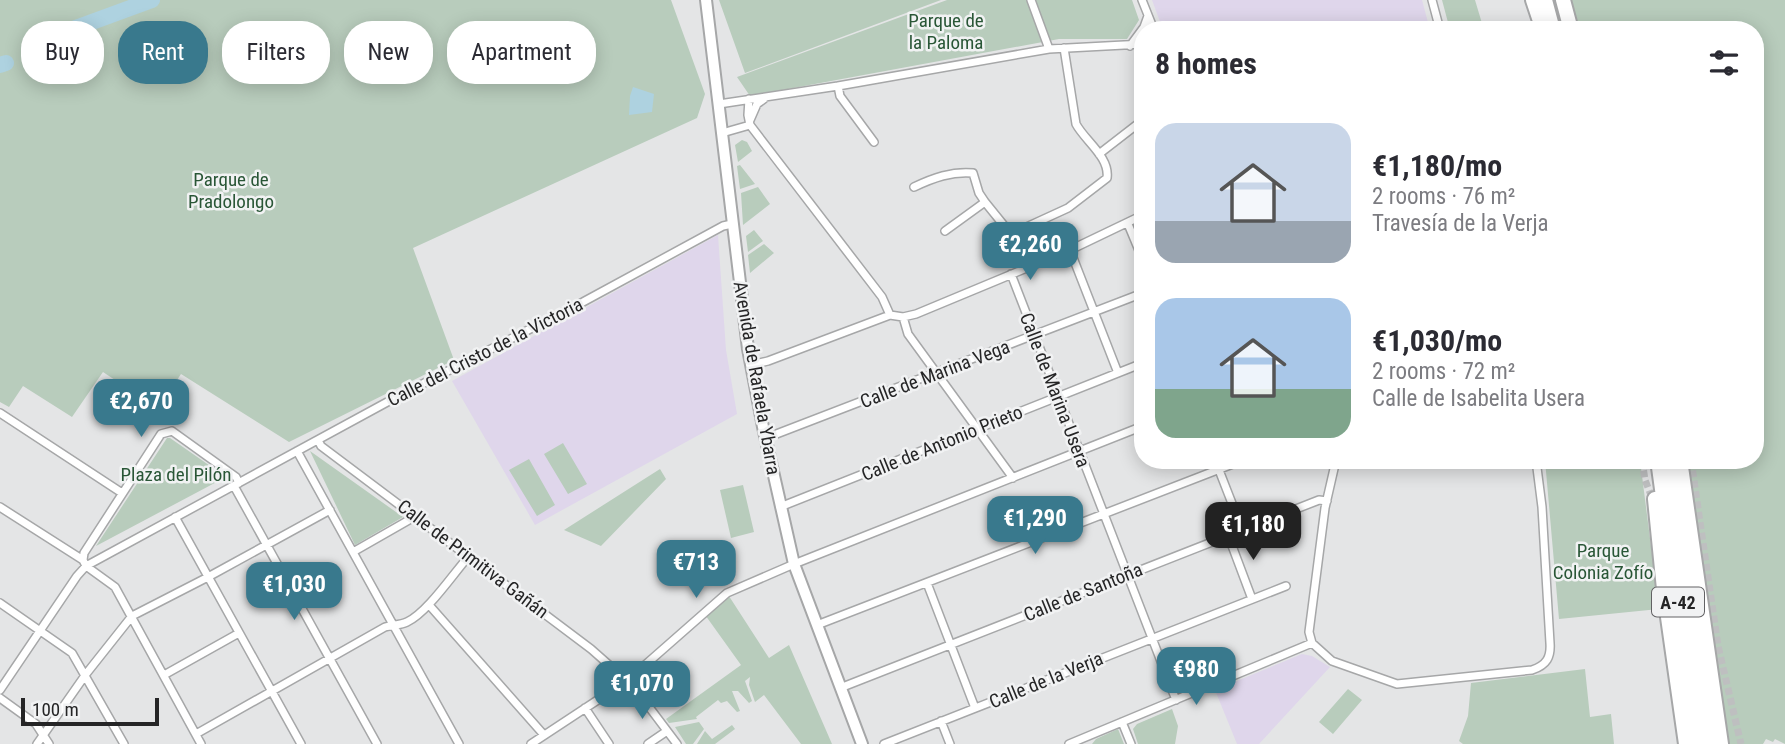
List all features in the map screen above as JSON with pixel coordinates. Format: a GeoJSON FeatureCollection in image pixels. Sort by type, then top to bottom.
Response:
{"type":"FeatureCollection","features":[{"type":"Feature","properties":{"kind":"highway"},"geometry":{"type":"LineString","coordinates":[[1533,0],[1540,21]]}},
{"type":"Feature","properties":{"kind":"highway"},"geometry":{"type":"LineString","coordinates":[[1545,0],[1551,21]]}},
{"type":"Feature","properties":{"kind":"highway"},"geometry":{"type":"LineString","coordinates":[[1563,0],[1569,21]]}},
{"type":"Feature","properties":{"kind":"highway"},"geometry":{"type":"LineString","coordinates":[[1652,469],[1664,589],[1686,744]]}},
{"type":"Feature","properties":{"kind":"highway","name":"A-42"},"geometry":{"type":"LineString","coordinates":[[1659,469],[1697,744]]}},
{"type":"Feature","properties":{"kind":"highway","name":"A-42"},"geometry":{"type":"LineString","coordinates":[[1672,469],[1709,744]]}},
{"type":"Feature","properties":{"kind":"highway"},"geometry":{"type":"LineString","coordinates":[[1681,469],[1721,744]]}},
{"type":"Feature","properties":{"kind":"main road","name":"Avenida de Rafaela Ybarra"},"geometry":{"type":"LineString","coordinates":[[706,0],[751,365],[780,507],[794,564],[862,744]]}},
{"type":"Feature","properties":{"kind":"street"},"geometry":{"type":"LineString","coordinates":[[1031,0],[1049,49]]}},
{"type":"Feature","properties":{"kind":"street"},"geometry":{"type":"LineString","coordinates":[[1142,0],[1149,21]]}},
{"type":"Feature","properties":{"kind":"street"},"geometry":{"type":"LineString","coordinates":[[1432,0],[1438,21]]}},
{"type":"Feature","properties":{"kind":"street"},"geometry":{"type":"LineString","coordinates":[[1144,21],[1147,16]]}},
{"type":"Feature","properties":{"kind":"street"},"geometry":{"type":"LineString","coordinates":[[1130,46],[1134,39]]}},
{"type":"Feature","properties":{"kind":"street"},"geometry":{"type":"LineString","coordinates":[[719,103],[838,86],[1049,49],[1134,45]]}},
{"type":"Feature","properties":{"kind":"street"},"geometry":{"type":"LineString","coordinates":[[1130,46],[1134,47]]}},
{"type":"Feature","properties":{"kind":"street"},"geometry":{"type":"LineString","coordinates":[[914,187],[930,179],[960,171],[973,173],[979,193],[985,202],[1006,228],[1012,231],[1020,230],[1068,208],[1107,178],[1108,172],[1099,154],[1076,124],[1064,48]]}},
{"type":"Feature","properties":{"kind":"street"},"geometry":{"type":"LineString","coordinates":[[838,86],[840,96],[874,142]]}},
{"type":"Feature","properties":{"kind":"street"},"geometry":{"type":"LineString","coordinates":[[750,125],[757,104],[768,97]]}},
{"type":"Feature","properties":{"kind":"street"},"geometry":{"type":"LineString","coordinates":[[749,99],[750,125],[882,297],[890,315]]}},
{"type":"Feature","properties":{"kind":"street"},"geometry":{"type":"LineString","coordinates":[[722,133],[750,125]]}},
{"type":"Feature","properties":{"kind":"street"},"geometry":{"type":"LineString","coordinates":[[1099,154],[1134,127]]}},
{"type":"Feature","properties":{"kind":"street"},"geometry":{"type":"LineString","coordinates":[[945,231],[985,202]]}},
{"type":"Feature","properties":{"kind":"street"},"geometry":{"type":"LineString","coordinates":[[751,365],[890,315],[903,317],[916,314],[1134,220]]}},
{"type":"Feature","properties":{"kind":"street","name":"Calle del Cristo de la Victoria"},"geometry":{"type":"LineString","coordinates":[[0,690],[85,563],[723,226],[732,224]]}},
{"type":"Feature","properties":{"kind":"street"},"geometry":{"type":"LineString","coordinates":[[1128,224],[1134,238]]}},
{"type":"Feature","properties":{"kind":"street"},"geometry":{"type":"LineString","coordinates":[[1070,250],[1118,373]]}},
{"type":"Feature","properties":{"kind":"street","name":"Calle de Marina Usera"},"geometry":{"type":"LineString","coordinates":[[1011,274],[1176,700]]}},
{"type":"Feature","properties":{"kind":"street","name":"Calle de Marina Vega"},"geometry":{"type":"LineString","coordinates":[[766,438],[1134,297]]}},
{"type":"Feature","properties":{"kind":"street"},"geometry":{"type":"LineString","coordinates":[[903,317],[908,334],[1013,478]]}},
{"type":"Feature","properties":{"kind":"street","name":"Calle de Antonio Prieto"},"geometry":{"type":"LineString","coordinates":[[780,507],[1134,367]]}},
{"type":"Feature","properties":{"kind":"street"},"geometry":{"type":"LineString","coordinates":[[0,412],[122,493]]}},
{"type":"Feature","properties":{"kind":"street","name":"Calle del Cristo de la Victoria"},"geometry":{"type":"LineString","coordinates":[[85,563],[84,553],[161,435],[172,430],[236,477],[237,484]]}},
{"type":"Feature","properties":{"kind":"street"},"geometry":{"type":"LineString","coordinates":[[531,744],[628,680],[718,599],[794,564],[1134,430]]}},
{"type":"Feature","properties":{"kind":"street","name":"Calle de Primitiva Gañán"},"geometry":{"type":"LineString","coordinates":[[318,440],[321,446],[575,636],[628,680],[677,744]]}},
{"type":"Feature","properties":{"kind":"street"},"geometry":{"type":"LineString","coordinates":[[297,451],[459,744]]}},
{"type":"Feature","properties":{"kind":"street"},"geometry":{"type":"LineString","coordinates":[[1334,469],[1309,632],[1312,643],[1332,661],[1397,684],[1532,670],[1546,663],[1550,655],[1550,643],[1537,469]]}},
{"type":"Feature","properties":{"kind":"street"},"geometry":{"type":"LineString","coordinates":[[817,625],[1219,470],[1242,529]]}},
{"type":"Feature","properties":{"kind":"street"},"geometry":{"type":"LineString","coordinates":[[237,484],[377,744]]}},
{"type":"Feature","properties":{"kind":"street","name":"Calle de Santoña"},"geometry":{"type":"LineString","coordinates":[[840,688],[1242,529],[1319,500],[1327,501]]}},
{"type":"Feature","properties":{"kind":"street"},"geometry":{"type":"LineString","coordinates":[[0,507],[85,563],[115,587],[201,744]]}},
{"type":"Feature","properties":{"kind":"street"},"geometry":{"type":"LineString","coordinates":[[37,744],[86,674],[132,616],[330,510]]}},
{"type":"Feature","properties":{"kind":"street"},"geometry":{"type":"LineString","coordinates":[[353,552],[416,516]]}},
{"type":"Feature","properties":{"kind":"street"},"geometry":{"type":"LineString","coordinates":[[175,517],[301,744]]}},
{"type":"Feature","properties":{"kind":"street"},"geometry":{"type":"LineString","coordinates":[[1228,535],[1252,599]]}},
{"type":"Feature","properties":{"kind":"street"},"geometry":{"type":"LineString","coordinates":[[196,734],[394,624],[407,622],[430,606],[435,596],[470,556]]}},
{"type":"Feature","properties":{"kind":"street"},"geometry":{"type":"LineString","coordinates":[[927,583],[975,708]]}},
{"type":"Feature","properties":{"kind":"street","name":"Calle de la Verja"},"geometry":{"type":"LineString","coordinates":[[884,744],[1286,586]]}},
{"type":"Feature","properties":{"kind":"street"},"geometry":{"type":"LineString","coordinates":[[0,603],[72,653],[124,744]]}},
{"type":"Feature","properties":{"kind":"street"},"geometry":{"type":"LineString","coordinates":[[430,606],[544,735]]}},
{"type":"Feature","properties":{"kind":"street"},"geometry":{"type":"LineString","coordinates":[[164,675],[239,633]]}},
{"type":"Feature","properties":{"kind":"street"},"geometry":{"type":"LineString","coordinates":[[1069,744],[1312,643]]}},
{"type":"Feature","properties":{"kind":"street"},"geometry":{"type":"LineString","coordinates":[[0,698],[36,724],[49,744]]}},
{"type":"Feature","properties":{"kind":"street"},"geometry":{"type":"LineString","coordinates":[[585,708],[608,744]]}},
{"type":"Feature","properties":{"kind":"street"},"geometry":{"type":"LineString","coordinates":[[941,721],[950,744]]}},
{"type":"Feature","properties":{"kind":"street"},"geometry":{"type":"LineString","coordinates":[[1122,722],[1130,744]]}},
{"type":"Feature","properties":{"kind":"street"},"geometry":{"type":"LineString","coordinates":[[648,744],[667,731]]}},
{"type":"Feature","properties":{"kind":"shaded area"},"geometry":{"type":"Polygon","coordinates":[[[1152,0],[1422,0],[1428,21],[1160,21],[1152,0]]]}},
{"type":"Feature","properties":{"kind":"shaded area"},"geometry":{"type":"Polygon","coordinates":[[[718,235],[726,350],[737,414],[535,525],[452,381],[718,235]]]}},
{"type":"Feature","properties":{"kind":"shaded area"},"geometry":{"type":"Polygon","coordinates":[[[1302,654],[1312,656],[1330,667],[1259,744],[1237,744],[1215,690],[1302,654]]]}},
{"type":"Feature","properties":{"kind":"green space","name":"Parque de Pradolongo"},"geometry":{"type":"Polygon","coordinates":[[[0,0],[671,0],[705,94],[697,118],[413,248],[454,360],[289,442],[181,374],[168,394],[148,381],[139,396],[103,372],[72,417],[23,386],[9,407],[0,402],[0,0]]]}},
{"type":"Feature","properties":{"kind":"green space"},"geometry":{"type":"Polygon","coordinates":[[[719,0],[941,0],[745,73],[719,0]]]}},
{"type":"Feature","properties":{"kind":"green space","name":"Parque de la Paloma"},"geometry":{"type":"Polygon","coordinates":[[[947,0],[1132,0],[1139,20],[1134,21],[1134,28],[1127,39],[1059,39],[750,96],[737,77],[947,0]]]}},
{"type":"Feature","properties":{"kind":"green space"},"geometry":{"type":"Polygon","coordinates":[[[1442,0],[1475,0],[1481,21],[1448,21],[1442,0]]]}},
{"type":"Feature","properties":{"kind":"green space"},"geometry":{"type":"Polygon","coordinates":[[[1570,0],[1785,0],[1785,744],[1775,739],[1773,742],[1766,739],[1763,744],[1724,744],[1683,469],[1764,469],[1764,21],[1576,21],[1570,0]]]}},
{"type":"Feature","properties":{"kind":"green space"},"geometry":{"type":"Polygon","coordinates":[[[742,140],[747,142],[752,151],[738,162],[735,145],[742,140]]]}},
{"type":"Feature","properties":{"kind":"green space"},"geometry":{"type":"Polygon","coordinates":[[[740,165],[755,184],[740,189],[737,166],[740,165]]]}},
{"type":"Feature","properties":{"kind":"green space"},"geometry":{"type":"Polygon","coordinates":[[[758,187],[770,204],[743,225],[741,193],[758,187]]]}},
{"type":"Feature","properties":{"kind":"green space"},"geometry":{"type":"Polygon","coordinates":[[[754,230],[763,241],[748,252],[746,236],[754,230]]]}},
{"type":"Feature","properties":{"kind":"green space"},"geometry":{"type":"Polygon","coordinates":[[[764,244],[774,253],[750,273],[748,255],[764,244]]]}},
{"type":"Feature","properties":{"kind":"green space","name":"Plaza del Pilón"},"geometry":{"type":"Polygon","coordinates":[[[167,438],[226,477],[96,546],[167,438]]]}},
{"type":"Feature","properties":{"kind":"green space"},"geometry":{"type":"Polygon","coordinates":[[[563,443],[587,484],[568,494],[544,454],[563,443]]]}},
{"type":"Feature","properties":{"kind":"green space"},"geometry":{"type":"Polygon","coordinates":[[[310,451],[403,517],[355,545],[310,451]]]}},
{"type":"Feature","properties":{"kind":"green space"},"geometry":{"type":"Polygon","coordinates":[[[529,459],[555,505],[537,516],[509,470],[529,459]]]}},
{"type":"Feature","properties":{"kind":"green space"},"geometry":{"type":"Polygon","coordinates":[[[660,469],[666,479],[601,546],[564,530],[660,469]]]}},
{"type":"Feature","properties":{"kind":"green space","name":"Parque Colonia Zofío"},"geometry":{"type":"Polygon","coordinates":[[[1546,469],[1641,469],[1659,609],[1559,619],[1546,469]]]}},
{"type":"Feature","properties":{"kind":"green space"},"geometry":{"type":"Polygon","coordinates":[[[743,485],[754,532],[731,538],[720,490],[743,485]]]}},
{"type":"Feature","properties":{"kind":"green space"},"geometry":{"type":"Polygon","coordinates":[[[727,593],[769,658],[789,645],[832,744],[801,744],[764,695],[755,702],[749,685],[750,677],[745,681],[752,701],[749,703],[738,691],[732,691],[740,711],[737,712],[727,701],[721,703],[718,700],[696,717],[697,719],[669,723],[666,719],[741,665],[703,612],[727,593]]]}},
{"type":"Feature","properties":{"kind":"green space"},"geometry":{"type":"Polygon","coordinates":[[[1585,669],[1590,717],[1611,714],[1614,744],[1463,744],[1459,741],[1468,716],[1471,683],[1585,669]]]}},
{"type":"Feature","properties":{"kind":"green space"},"geometry":{"type":"Polygon","coordinates":[[[1348,689],[1362,700],[1333,734],[1319,722],[1348,689]]]}},
{"type":"Feature","properties":{"kind":"green space"},"geometry":{"type":"Polygon","coordinates":[[[1172,709],[1178,726],[1175,744],[1138,744],[1133,729],[1137,724],[1172,709]]]}},
{"type":"Feature","properties":{"kind":"green space"},"geometry":{"type":"Polygon","coordinates":[[[699,722],[704,729],[693,744],[686,744],[675,727],[699,722]]]}},
{"type":"Feature","properties":{"kind":"green space"},"geometry":{"type":"Polygon","coordinates":[[[732,725],[735,729],[715,744],[697,744],[705,731],[712,739],[732,725]]]}},
{"type":"Feature","properties":{"kind":"green space"},"geometry":{"type":"Polygon","coordinates":[[[1118,729],[1124,744],[1092,744],[1096,739],[1118,729]]]}},
{"type":"Feature","properties":{"kind":"water"},"geometry":{"type":"Polygon","coordinates":[[[633,87],[654,94],[652,112],[629,115],[633,87]]]}},
{"type":"Feature","properties":{"kind":"waterway"},"geometry":{"type":"LineString","coordinates":[[95,21],[152,0]]}},
{"type":"Feature","properties":{"kind":"waterway"},"geometry":{"type":"LineString","coordinates":[[0,65],[6,63]]}},
{"type":"Feature","properties":{"kind":"tunnel"},"geometry":{"type":"LineString","coordinates":[[1643,469],[1653,500]]}},
{"type":"Feature","properties":{"kind":"tunnel"},"geometry":{"type":"LineString","coordinates":[[1692,469],[1718,646],[1741,744]]}}]}
